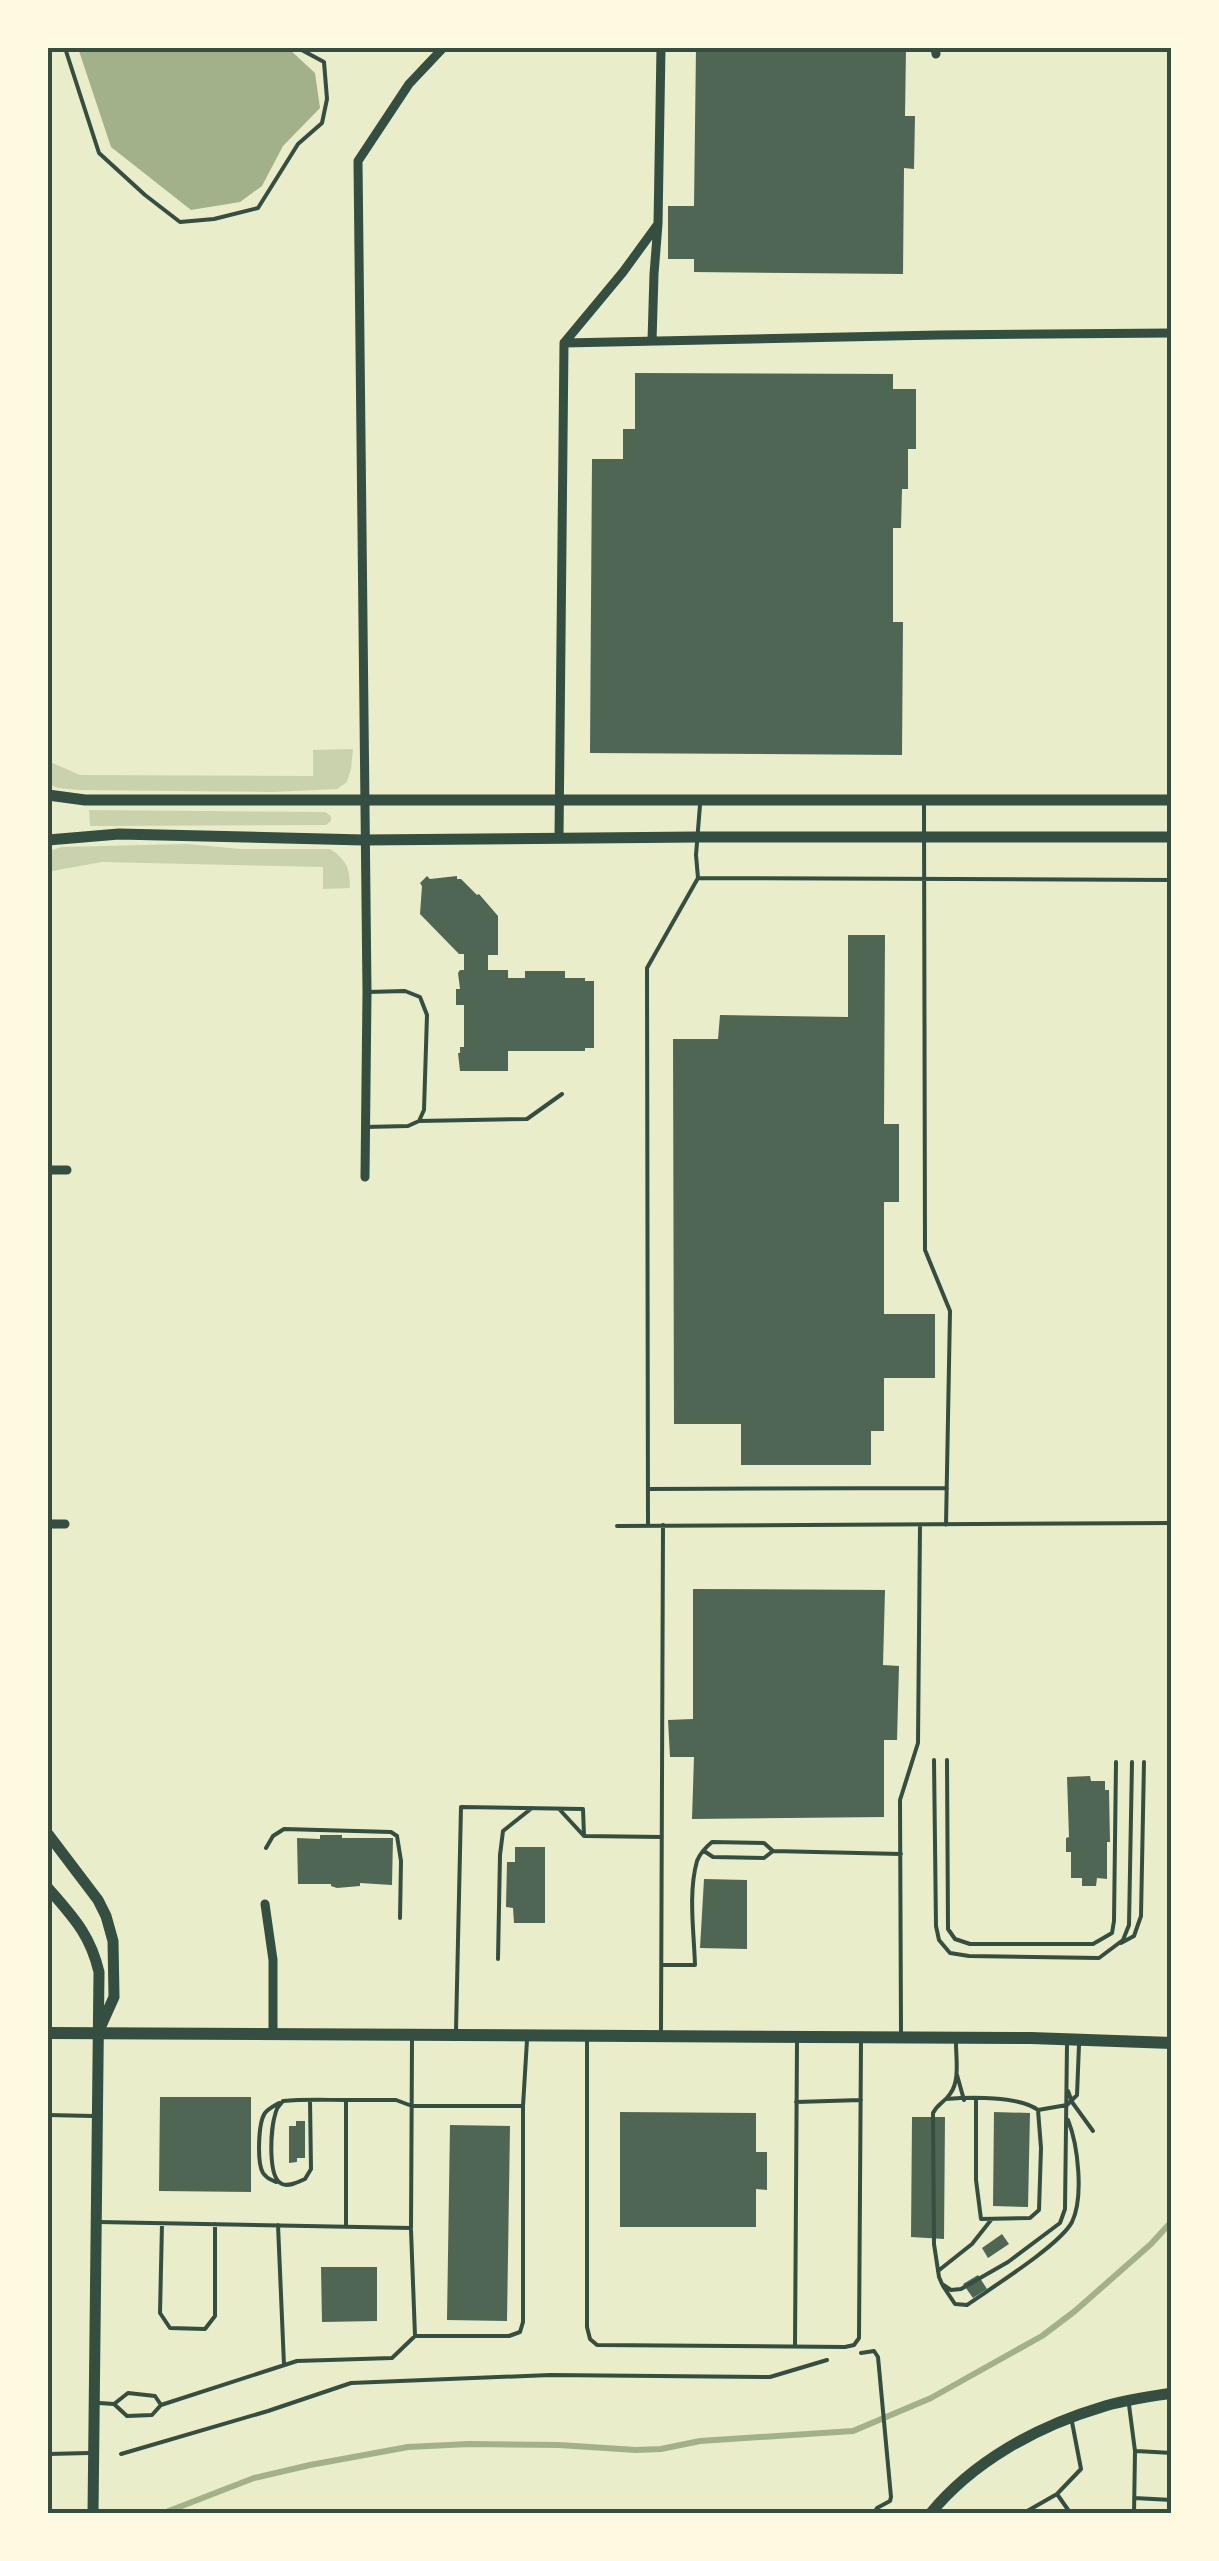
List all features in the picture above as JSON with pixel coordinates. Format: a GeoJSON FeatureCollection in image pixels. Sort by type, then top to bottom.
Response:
{"type":"FeatureCollection","features":[{"type":"Feature","properties":{"kind":"main road"},"geometry":{"type":"LineString","coordinates":[[48,2033],[861,2037],[1172,2043]]}},
{"type":"Feature","properties":{"kind":"street"},"geometry":{"type":"LineString","coordinates":[[365,1177],[367,992],[358,161],[408,84],[443,48]]}},
{"type":"Feature","properties":{"kind":"street"},"geometry":{"type":"LineString","coordinates":[[652,341],[661,48]]}},
{"type":"Feature","properties":{"kind":"street"},"geometry":{"type":"LineString","coordinates":[[559,838],[564,343],[658,224]]}},
{"type":"Feature","properties":{"kind":"street"},"geometry":{"type":"LineString","coordinates":[[564,343],[1172,334]]}},
{"type":"Feature","properties":{"kind":"street"},"geometry":{"type":"LineString","coordinates":[[48,794],[85,800],[1172,800]]}},
{"type":"Feature","properties":{"kind":"street"},"geometry":{"type":"LineString","coordinates":[[48,840],[119,834],[364,840],[1172,836]]}},
{"type":"Feature","properties":{"kind":"street"},"geometry":{"type":"LineString","coordinates":[[48,1170],[66,1170]]}},
{"type":"Feature","properties":{"kind":"street"},"geometry":{"type":"LineString","coordinates":[[48,1524],[65,1524]]}},
{"type":"Feature","properties":{"kind":"street"},"geometry":{"type":"LineString","coordinates":[[48,1834],[98,1900],[113,1941],[114,1997],[98,2034]]}},
{"type":"Feature","properties":{"kind":"street"},"geometry":{"type":"LineString","coordinates":[[48,1888],[83,1928],[99,1972],[93,2514]]}},
{"type":"Feature","properties":{"kind":"street"},"geometry":{"type":"LineString","coordinates":[[265,1904],[273,1960],[273,2035]]}},
{"type":"Feature","properties":{"kind":"street"},"geometry":{"type":"LineString","coordinates":[[930,2514],[968,2476],[1041,2430],[1128,2400],[1172,2393]]}},
{"type":"Feature","properties":{"kind":"lane"},"geometry":{"type":"LineString","coordinates":[[648,1525],[647,968],[698,878],[701,800]]}},
{"type":"Feature","properties":{"kind":"lane"},"geometry":{"type":"LineString","coordinates":[[924,800],[925,1250],[950,1312],[946,1525]]}},
{"type":"Feature","properties":{"kind":"lane"},"geometry":{"type":"LineString","coordinates":[[698,878],[1172,880]]}},
{"type":"Feature","properties":{"kind":"lane"},"geometry":{"type":"LineString","coordinates":[[367,992],[405,991],[420,997],[427,1016],[424,1110],[419,1121]]}},
{"type":"Feature","properties":{"kind":"lane"},"geometry":{"type":"LineString","coordinates":[[365,1127],[408,1126],[419,1121],[528,1119],[562,1094]]}},
{"type":"Feature","properties":{"kind":"lane"},"geometry":{"type":"LineString","coordinates":[[648,1489],[947,1488]]}},
{"type":"Feature","properties":{"kind":"lane"},"geometry":{"type":"LineString","coordinates":[[616,1526],[1172,1524]]}},
{"type":"Feature","properties":{"kind":"lane"},"geometry":{"type":"LineString","coordinates":[[661,2036],[663,1525]]}},
{"type":"Feature","properties":{"kind":"lane"},"geometry":{"type":"LineString","coordinates":[[901,2038],[900,1800],[918,1743],[920,1525]]}},
{"type":"Feature","properties":{"kind":"lane"},"geometry":{"type":"LineString","coordinates":[[934,1760],[939,1940],[950,1953],[970,1956],[1099,1958],[1122,1940],[1129,1925],[1132,1762]]}},
{"type":"Feature","properties":{"kind":"lane"},"geometry":{"type":"LineString","coordinates":[[947,1760],[948,1929],[955,1939],[970,1944],[1006,1945],[1092,1944],[1112,1933],[1116,1762]]}},
{"type":"Feature","properties":{"kind":"lane"},"geometry":{"type":"LineString","coordinates":[[1112,1948],[1134,1936],[1142,1916],[1144,1762]]}},
{"type":"Feature","properties":{"kind":"lane"},"geometry":{"type":"LineString","coordinates":[[456,2035],[461,1807],[583,1809],[584,1836]]}},
{"type":"Feature","properties":{"kind":"lane"},"geometry":{"type":"LineString","coordinates":[[498,1959],[503,1831],[532,1808]]}},
{"type":"Feature","properties":{"kind":"lane"},"geometry":{"type":"LineString","coordinates":[[558,1808],[584,1836],[662,1837]]}},
{"type":"Feature","properties":{"kind":"lane"},"geometry":{"type":"LineString","coordinates":[[266,1848],[272,1836],[284,1829],[392,1832],[397,1836],[401,1861],[400,1918]]}},
{"type":"Feature","properties":{"kind":"lane"},"geometry":{"type":"LineString","coordinates":[[662,1965],[696,1965],[693,1888],[698,1859],[712,1842],[764,1844],[773,1851],[901,1854]]}},
{"type":"Feature","properties":{"kind":"lane"},"geometry":{"type":"LineString","coordinates":[[703,1850],[713,1857],[764,1858],[773,1851]]}},
{"type":"Feature","properties":{"kind":"lane"},"geometry":{"type":"LineString","coordinates":[[412,2035],[415,2336]]}},
{"type":"Feature","properties":{"kind":"lane"},"geometry":{"type":"LineString","coordinates":[[94,2402],[114,2404],[127,2416],[152,2414],[161,2406],[297,2361],[392,2358],[415,2336],[509,2336],[520,2332],[524,2322],[527,2035]]}},
{"type":"Feature","properties":{"kind":"lane"},"geometry":{"type":"LineString","coordinates":[[588,2036],[590,2339],[597,2345],[795,2347],[845,2347],[854,2345],[859,2338],[861,2037]]}},
{"type":"Feature","properties":{"kind":"lane"},"geometry":{"type":"LineString","coordinates":[[795,2347],[797,2037]]}},
{"type":"Feature","properties":{"kind":"lane"},"geometry":{"type":"LineString","coordinates":[[956,2038],[953,2091],[938,2104],[934,2114],[934,2244],[942,2284],[955,2304],[967,2305],[1028,2263],[1072,2222],[1078,2170],[1066,2116]]}},
{"type":"Feature","properties":{"kind":"lane"},"geometry":{"type":"LineString","coordinates":[[942,2284],[951,2290],[960,2289],[1008,2262],[1060,2223],[1073,2040]]}},
{"type":"Feature","properties":{"kind":"lane"},"geometry":{"type":"LineString","coordinates":[[1038,2110],[1069,2103],[1077,2095],[1073,2040]]}},
{"type":"Feature","properties":{"kind":"lane"},"geometry":{"type":"LineString","coordinates":[[956,2069],[964,2100]]}},
{"type":"Feature","properties":{"kind":"lane"},"geometry":{"type":"LineString","coordinates":[[946,2098],[1006,2099],[1030,2104],[1038,2110],[1040,2210],[1030,2218],[981,2219],[976,2099]]}},
{"type":"Feature","properties":{"kind":"lane"},"geometry":{"type":"LineString","coordinates":[[310,2100],[310,2169],[305,2180],[293,2184],[270,2181],[260,2166],[261,2124],[265,2113],[283,2101],[310,2100],[396,2100],[412,2106],[524,2106]]}},
{"type":"Feature","properties":{"kind":"lane"},"geometry":{"type":"LineString","coordinates":[[346,2100],[346,2227]]}},
{"type":"Feature","properties":{"kind":"lane"},"geometry":{"type":"LineString","coordinates":[[796,2102],[861,2100]]}},
{"type":"Feature","properties":{"kind":"lane"},"geometry":{"type":"LineString","coordinates":[[282,2184],[274,2178],[272,2169],[272,2128],[276,2110],[283,2101]]}},
{"type":"Feature","properties":{"kind":"lane"},"geometry":{"type":"LineString","coordinates":[[1069,2103],[1093,2131]]}},
{"type":"Feature","properties":{"kind":"lane"},"geometry":{"type":"LineString","coordinates":[[48,2115],[96,2116]]}},
{"type":"Feature","properties":{"kind":"lane"},"geometry":{"type":"LineString","coordinates":[[938,2271],[972,2244],[991,2220]]}},
{"type":"Feature","properties":{"kind":"lane"},"geometry":{"type":"LineString","coordinates":[[96,2222],[411,2228]]}},
{"type":"Feature","properties":{"kind":"lane"},"geometry":{"type":"LineString","coordinates":[[162,2223],[160,2313],[170,2328],[204,2328],[216,2316],[216,2224]]}},
{"type":"Feature","properties":{"kind":"lane"},"geometry":{"type":"LineString","coordinates":[[278,2226],[284,2365]]}},
{"type":"Feature","properties":{"kind":"lane"},"geometry":{"type":"LineString","coordinates":[[114,2404],[128,2393],[155,2396],[161,2406]]}},
{"type":"Feature","properties":{"kind":"lane"},"geometry":{"type":"LineString","coordinates":[[1128,2400],[1136,2450],[1134,2514]]}},
{"type":"Feature","properties":{"kind":"lane"},"geometry":{"type":"LineString","coordinates":[[1022,2514],[1057,2494],[1081,2469],[1072,2417]]}},
{"type":"Feature","properties":{"kind":"lane"},"geometry":{"type":"LineString","coordinates":[[1136,2450],[1172,2453]]}},
{"type":"Feature","properties":{"kind":"lane"},"geometry":{"type":"LineString","coordinates":[[48,2454],[94,2452]]}},
{"type":"Feature","properties":{"kind":"lane"},"geometry":{"type":"LineString","coordinates":[[1057,2494],[1071,2514]]}},
{"type":"Feature","properties":{"kind":"lane"},"geometry":{"type":"LineString","coordinates":[[1134,2498],[1172,2500]]}},
{"type":"Feature","properties":{"kind":"path"},"geometry":{"type":"LineString","coordinates":[[65,48],[99,152],[180,222],[258,208],[298,144],[322,123],[327,99],[324,62],[298,48]]}},
{"type":"Feature","properties":{"kind":"path"},"geometry":{"type":"LineString","coordinates":[[848,2356],[874,2351],[878,2357],[890,2502],[872,2514]]}},
{"type":"Feature","properties":{"kind":"path"},"geometry":{"type":"LineString","coordinates":[[121,2454],[352,2383],[550,2375],[770,2377],[834,2358]]}},
{"type":"Feature","properties":{"kind":"shaded area"},"geometry":{"type":"Polygon","coordinates":[[[78,48],[288,48],[315,73],[320,108],[283,146],[262,186],[240,202],[191,210],[111,147],[78,48]]]}},
{"type":"Feature","properties":{"kind":"shaded area"},"geometry":{"type":"Polygon","coordinates":[[[353,749],[347,782],[337,789],[79,790],[48,784],[48,761],[80,775],[313,776],[313,750],[353,749]]]}},
{"type":"Feature","properties":{"kind":"shaded area"},"geometry":{"type":"Polygon","coordinates":[[[89,810],[325,812],[331,821],[326,825],[90,826],[89,810]]]}},
{"type":"Feature","properties":{"kind":"shaded area"},"geometry":{"type":"Polygon","coordinates":[[[187,844],[241,849],[330,849],[346,866],[350,888],[323,889],[323,867],[102,862],[52,871],[48,876],[48,852],[61,847],[187,844]]]}},
{"type":"Feature","properties":{"kind":"building"},"geometry":{"type":"Polygon","coordinates":[[[696,48],[906,48],[905,116],[915,116],[914,169],[904,168],[903,274],[694,272],[694,259],[668,259],[668,206],[694,206],[696,48]]]}},
{"type":"Feature","properties":{"kind":"building"},"geometry":{"type":"Polygon","coordinates":[[[635,373],[893,374],[893,389],[916,389],[916,449],[908,449],[908,489],[902,489],[901,528],[893,528],[893,622],[903,622],[902,755],[590,753],[592,459],[623,459],[623,429],[635,429],[635,373]]]}},
{"type":"Feature","properties":{"kind":"building"},"geometry":{"type":"Polygon","coordinates":[[[427,876],[457,876],[498,916],[498,955],[488,955],[488,970],[508,970],[508,978],[525,978],[525,971],[565,971],[565,978],[594,981],[594,1048],[508,1051],[508,1071],[460,1071],[458,1053],[464,1047],[464,1005],[456,1005],[456,989],[460,989],[458,973],[464,970],[464,954],[459,954],[420,914],[420,883],[427,876]]]}},
{"type":"Feature","properties":{"kind":"building"},"geometry":{"type":"Polygon","coordinates":[[[848,935],[885,935],[884,1124],[899,1124],[899,1202],[884,1202],[884,1314],[935,1314],[935,1378],[884,1378],[884,1431],[871,1431],[871,1465],[741,1465],[741,1424],[674,1424],[673,1039],[718,1039],[720,1015],[848,1017],[848,935]]]}},
{"type":"Feature","properties":{"kind":"building"},"geometry":{"type":"Polygon","coordinates":[[[693,1589],[885,1590],[883,1665],[899,1666],[897,1740],[884,1740],[884,1817],[692,1819],[694,1757],[670,1757],[668,1720],[693,1719],[693,1589]]]}},
{"type":"Feature","properties":{"kind":"building"},"geometry":{"type":"Polygon","coordinates":[[[1090,1776],[1091,1781],[1105,1781],[1105,1790],[1109,1790],[1110,1842],[1107,1879],[1097,1878],[1096,1886],[1082,1886],[1082,1878],[1071,1878],[1071,1852],[1066,1852],[1067,1777],[1090,1776]]]}},
{"type":"Feature","properties":{"kind":"building"},"geometry":{"type":"Polygon","coordinates":[[[320,1835],[393,1838],[392,1885],[360,1883],[337,1888],[331,1884],[298,1884],[297,1838],[320,1839],[320,1835]]]}},
{"type":"Feature","properties":{"kind":"building"},"geometry":{"type":"Polygon","coordinates":[[[515,1847],[545,1847],[545,1923],[514,1923],[513,1908],[506,1907],[507,1862],[515,1862],[515,1847]]]}},
{"type":"Feature","properties":{"kind":"building"},"geometry":{"type":"Polygon","coordinates":[[[704,1879],[747,1880],[747,1949],[700,1948],[704,1879]]]}},
{"type":"Feature","properties":{"kind":"building"},"geometry":{"type":"Polygon","coordinates":[[[160,2097],[251,2097],[251,2192],[159,2191],[160,2097]]]}},
{"type":"Feature","properties":{"kind":"building"},"geometry":{"type":"Polygon","coordinates":[[[620,2112],[756,2113],[756,2152],[767,2152],[767,2190],[756,2189],[756,2227],[620,2227],[620,2112]]]}},
{"type":"Feature","properties":{"kind":"building"},"geometry":{"type":"Polygon","coordinates":[[[994,2112],[1030,2113],[1028,2207],[993,2206],[994,2112]]]}},
{"type":"Feature","properties":{"kind":"building"},"geometry":{"type":"Polygon","coordinates":[[[912,2117],[945,2117],[944,2239],[911,2237],[912,2117]]]}},
{"type":"Feature","properties":{"kind":"building"},"geometry":{"type":"Polygon","coordinates":[[[296,2121],[305,2121],[305,2158],[289,2163],[289,2126],[296,2126],[296,2121]]]}},
{"type":"Feature","properties":{"kind":"building"},"geometry":{"type":"Polygon","coordinates":[[[450,2125],[510,2126],[507,2321],[447,2320],[450,2125]]]}},
{"type":"Feature","properties":{"kind":"building"},"geometry":{"type":"Polygon","coordinates":[[[1002,2234],[1009,2244],[988,2258],[982,2248],[1002,2234]]]}},
{"type":"Feature","properties":{"kind":"building"},"geometry":{"type":"Polygon","coordinates":[[[321,2267],[377,2267],[377,2321],[322,2322],[321,2267]]]}},
{"type":"Feature","properties":{"kind":"building"},"geometry":{"type":"Polygon","coordinates":[[[978,2275],[987,2289],[973,2298],[963,2284],[978,2275]]]}},
{"type":"Feature","properties":{"kind":"waterway"},"geometry":{"type":"LineString","coordinates":[[161,2514],[254,2478],[408,2447],[559,2445],[636,2450],[700,2441],[853,2431],[931,2398],[1042,2336],[1151,2244],[1172,2221]]}}]}
